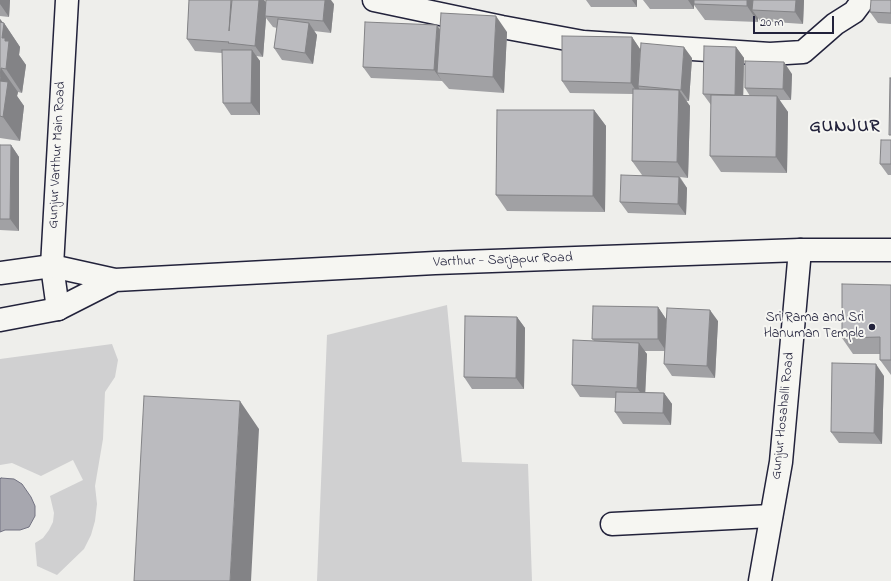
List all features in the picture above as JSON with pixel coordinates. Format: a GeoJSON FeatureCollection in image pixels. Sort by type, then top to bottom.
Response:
{"type":"FeatureCollection","features":[{"type":"Feature","properties":{"kind":"main road","name":"Gunjur Varthur Main Road"},"geometry":{"type":"LineString","coordinates":[[58,309],[52,266],[67,0]]}},
{"type":"Feature","properties":{"kind":"main road"},"geometry":{"type":"LineString","coordinates":[[374,0],[502,27],[583,42],[770,54],[803,52],[835,24],[854,12],[864,0]]}},
{"type":"Feature","properties":{"kind":"main road","name":"Varthur - Sarjapur Road"},"geometry":{"type":"LineString","coordinates":[[0,273],[52,266],[115,280],[435,263],[800,250],[891,250]]}},
{"type":"Feature","properties":{"kind":"main road","name":"Gunjur Hosahalli Road"},"geometry":{"type":"LineString","coordinates":[[760,581],[781,462],[800,250]]}},
{"type":"Feature","properties":{"kind":"main road","name":"Varthur - Sarjapur Road"},"geometry":{"type":"LineString","coordinates":[[0,320],[58,309],[115,280]]}},
{"type":"Feature","properties":{"kind":"main road"},"geometry":{"type":"LineString","coordinates":[[612,524],[771,516]]}},
{"type":"Feature","properties":{"kind":"shaded area"},"geometry":{"type":"Polygon","coordinates":[[[447,305],[462,462],[528,464],[532,581],[317,581],[327,335],[447,305]]]}},
{"type":"Feature","properties":{"kind":"shaded area"},"geometry":{"type":"Polygon","coordinates":[[[112,344],[118,360],[115,377],[105,392],[103,439],[95,486],[97,504],[95,521],[91,535],[84,549],[57,575],[37,566],[35,543],[43,538],[53,522],[54,513],[50,496],[83,480],[73,460],[41,476],[12,463],[0,465],[0,359],[112,344]]]}},
{"type":"Feature","properties":{"kind":"shaded area"},"geometry":{"type":"Polygon","coordinates":[[[1,478],[14,479],[22,484],[31,497],[35,506],[35,516],[29,527],[20,530],[5,530],[0,532],[1,478]]]}},
{"type":"Feature","properties":{"kind":"building"},"geometry":{"type":"Polygon","coordinates":[[[189,0],[231,0],[229,31],[232,0],[259,0],[255,46],[228,43],[229,42],[187,39],[189,0]]]}},
{"type":"Feature","properties":{"kind":"building"},"geometry":{"type":"Polygon","coordinates":[[[266,0],[325,0],[323,21],[265,16],[266,0]]]}},
{"type":"Feature","properties":{"kind":"building"},"geometry":{"type":"Polygon","coordinates":[[[694,0],[747,0],[747,6],[694,4],[694,0]]]}},
{"type":"Feature","properties":{"kind":"building"},"geometry":{"type":"Polygon","coordinates":[[[753,0],[796,0],[795,12],[752,10],[753,0]]]}},
{"type":"Feature","properties":{"kind":"building"},"geometry":{"type":"Polygon","coordinates":[[[871,0],[891,0],[891,13],[870,12],[871,0]]]}},
{"type":"Feature","properties":{"kind":"building"},"geometry":{"type":"Polygon","coordinates":[[[441,13],[496,16],[493,77],[437,73],[441,13]]]}},
{"type":"Feature","properties":{"kind":"building"},"geometry":{"type":"Polygon","coordinates":[[[278,19],[309,23],[305,53],[274,48],[278,19]]]}},
{"type":"Feature","properties":{"kind":"building"},"geometry":{"type":"Polygon","coordinates":[[[0,22],[4,23],[2,38],[5,38],[5,41],[9,41],[6,69],[1,68],[0,77],[0,22]]]}},
{"type":"Feature","properties":{"kind":"building"},"geometry":{"type":"Polygon","coordinates":[[[365,22],[437,25],[434,70],[363,67],[365,22]]]}},
{"type":"Feature","properties":{"kind":"building"},"geometry":{"type":"Polygon","coordinates":[[[562,36],[632,37],[631,83],[562,81],[562,36]]]}},
{"type":"Feature","properties":{"kind":"building"},"geometry":{"type":"Polygon","coordinates":[[[641,43],[684,47],[681,90],[638,86],[641,43]]]}},
{"type":"Feature","properties":{"kind":"building"},"geometry":{"type":"Polygon","coordinates":[[[704,46],[736,47],[735,95],[703,94],[704,46]]]}},
{"type":"Feature","properties":{"kind":"building"},"geometry":{"type":"Polygon","coordinates":[[[222,50],[252,50],[251,103],[223,103],[222,50]]]}},
{"type":"Feature","properties":{"kind":"building"},"geometry":{"type":"Polygon","coordinates":[[[745,61],[784,62],[783,89],[745,88],[745,61]]]}},
{"type":"Feature","properties":{"kind":"building"},"geometry":{"type":"Polygon","coordinates":[[[890,78],[891,135],[889,135],[890,78]]]}},
{"type":"Feature","properties":{"kind":"building"},"geometry":{"type":"Polygon","coordinates":[[[0,81],[8,82],[3,117],[0,116],[0,81]]]}},
{"type":"Feature","properties":{"kind":"building"},"geometry":{"type":"Polygon","coordinates":[[[633,89],[679,90],[677,162],[632,161],[633,89]]]}},
{"type":"Feature","properties":{"kind":"building"},"geometry":{"type":"Polygon","coordinates":[[[711,95],[777,96],[776,157],[710,156],[711,95]]]}},
{"type":"Feature","properties":{"kind":"building"},"geometry":{"type":"Polygon","coordinates":[[[497,110],[594,110],[593,196],[496,195],[497,110]]]}},
{"type":"Feature","properties":{"kind":"building"},"geometry":{"type":"Polygon","coordinates":[[[881,140],[891,140],[891,164],[880,164],[881,140]]]}},
{"type":"Feature","properties":{"kind":"building"},"geometry":{"type":"Polygon","coordinates":[[[0,145],[11,145],[10,219],[0,219],[0,145]]]}},
{"type":"Feature","properties":{"kind":"building"},"geometry":{"type":"Polygon","coordinates":[[[621,175],[679,177],[678,204],[620,202],[621,175]]]}},
{"type":"Feature","properties":{"kind":"building"},"geometry":{"type":"Polygon","coordinates":[[[842,284],[891,285],[891,360],[880,360],[880,337],[842,338],[842,284]]]}},
{"type":"Feature","properties":{"kind":"building"},"geometry":{"type":"Polygon","coordinates":[[[593,306],[658,307],[658,339],[592,339],[593,306]]]}},
{"type":"Feature","properties":{"kind":"building"},"geometry":{"type":"Polygon","coordinates":[[[667,308],[710,310],[707,366],[664,364],[667,308]]]}},
{"type":"Feature","properties":{"kind":"building"},"geometry":{"type":"Polygon","coordinates":[[[465,316],[517,317],[516,378],[464,377],[465,316]]]}},
{"type":"Feature","properties":{"kind":"building"},"geometry":{"type":"Polygon","coordinates":[[[573,340],[639,343],[637,388],[572,385],[573,340]]]}},
{"type":"Feature","properties":{"kind":"building"},"geometry":{"type":"Polygon","coordinates":[[[832,363],[876,364],[874,433],[831,432],[832,363]]]}},
{"type":"Feature","properties":{"kind":"building"},"geometry":{"type":"Polygon","coordinates":[[[616,392],[664,393],[663,413],[615,412],[616,392]]]}},
{"type":"Feature","properties":{"kind":"building"},"geometry":{"type":"Polygon","coordinates":[[[144,396],[240,401],[230,581],[134,581],[144,396]]]}},
{"type":"Feature","properties":{"kind":"place","name":"Sri Rama and Sri Hanuman Temple"},"geometry":{"type":"Point","coordinates":[872,327]}},
{"type":"Feature","properties":{"kind":"district","name":"GUNJUR"},"geometry":{"type":"Point","coordinates":[845,128]}}]}
